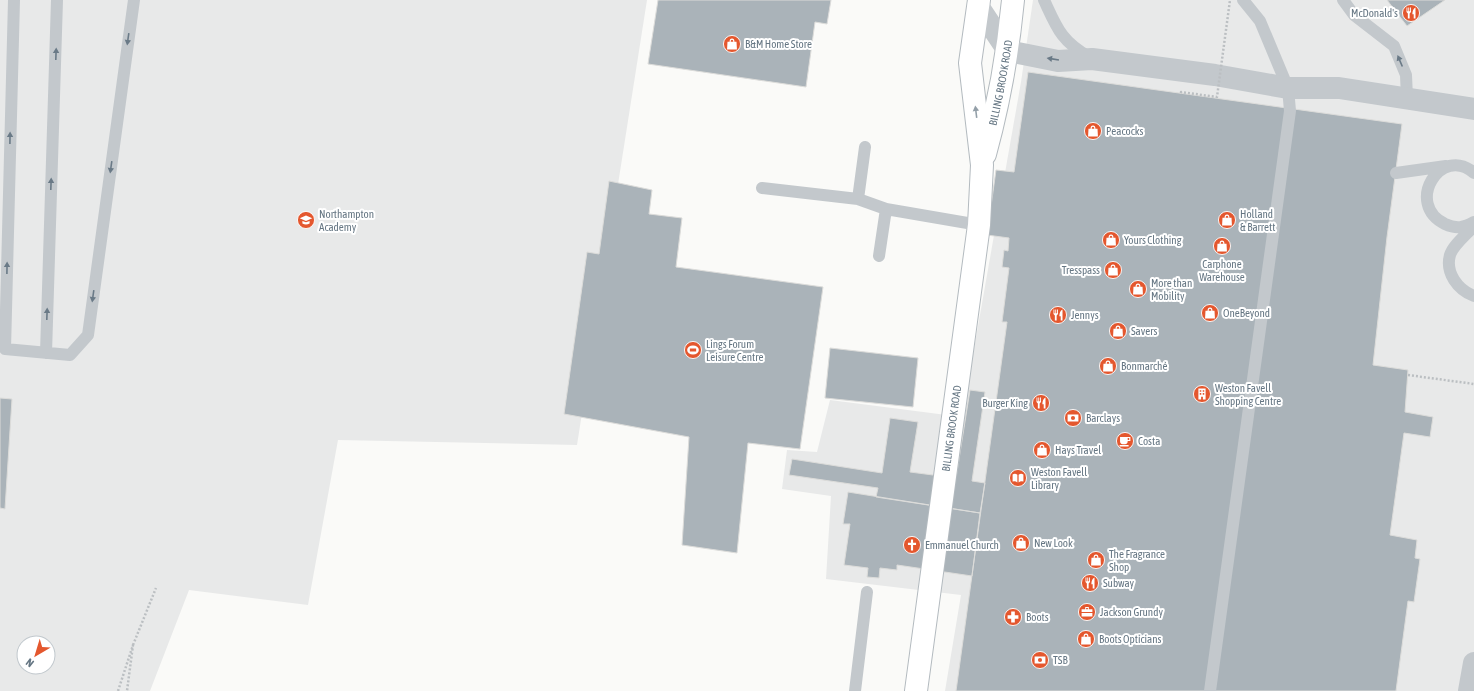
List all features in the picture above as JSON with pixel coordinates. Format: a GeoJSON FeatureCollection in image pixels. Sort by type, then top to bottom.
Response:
{"type":"FeatureCollection","features":[{"type":"Feature","properties":{"kind":"street","name":"BILLING BROOK ROAD"},"geometry":{"type":"LineString","coordinates":[[982,165],[998,108],[1008,50],[1013,0]]}},
{"type":"Feature","properties":{"kind":"street","name":"BILLING BROOK ROAD"},"geometry":{"type":"LineString","coordinates":[[916,691],[978,225],[982,165],[970,64],[979,3]]}},
{"type":"Feature","properties":{"kind":"street"},"geometry":{"type":"LineString","coordinates":[[979,3],[1008,50],[1058,61],[1092,59],[1215,75],[1288,88],[1339,88],[1474,109]]}},
{"type":"Feature","properties":{"kind":"street"},"geometry":{"type":"LineString","coordinates":[[1469,691],[1474,663]]}},
{"type":"Feature","properties":{"kind":"lane"},"geometry":{"type":"LineString","coordinates":[[14,0],[6,349],[70,355],[88,335],[134,0]]}},
{"type":"Feature","properties":{"kind":"lane"},"geometry":{"type":"LineString","coordinates":[[46,353],[57,0]]}},
{"type":"Feature","properties":{"kind":"lane"},"geometry":{"type":"LineString","coordinates":[[1044,0],[1058,31],[1072,48],[1092,59]]}},
{"type":"Feature","properties":{"kind":"lane"},"geometry":{"type":"LineString","coordinates":[[1210,691],[1289,119],[1288,88],[1260,21],[1243,0]]}},
{"type":"Feature","properties":{"kind":"lane"},"geometry":{"type":"LineString","coordinates":[[1343,0],[1354,15],[1394,46],[1406,75],[1407,98]]}},
{"type":"Feature","properties":{"kind":"lane"},"geometry":{"type":"LineString","coordinates":[[858,199],[865,147]]}},
{"type":"Feature","properties":{"kind":"lane"},"geometry":{"type":"LineString","coordinates":[[1474,172],[1469,168],[1455,165],[1445,167],[1433,179],[1427,193],[1428,205],[1433,214],[1442,222],[1450,226],[1462,228],[1474,222]]}},
{"type":"Feature","properties":{"kind":"lane"},"geometry":{"type":"LineString","coordinates":[[1396,173],[1459,165],[1467,166],[1474,172]]}},
{"type":"Feature","properties":{"kind":"lane"},"geometry":{"type":"LineString","coordinates":[[762,188],[858,199],[886,209],[978,225]]}},
{"type":"Feature","properties":{"kind":"lane"},"geometry":{"type":"LineString","coordinates":[[879,256],[886,209]]}},
{"type":"Feature","properties":{"kind":"lane"},"geometry":{"type":"LineString","coordinates":[[1474,226],[1450,254],[1449,268],[1458,286],[1466,294],[1474,296]]}},
{"type":"Feature","properties":{"kind":"lane"},"geometry":{"type":"LineString","coordinates":[[855,691],[867,592]]}},
{"type":"Feature","properties":{"kind":"path"},"geometry":{"type":"LineString","coordinates":[[1181,93],[1217,97],[1230,0]]}},
{"type":"Feature","properties":{"kind":"path"},"geometry":{"type":"LineString","coordinates":[[1408,375],[1474,384]]}},
{"type":"Feature","properties":{"kind":"path"},"geometry":{"type":"LineString","coordinates":[[118,691],[133,645],[156,588]]}},
{"type":"Feature","properties":{"kind":"path"},"geometry":{"type":"LineString","coordinates":[[127,691],[133,645]]}},
{"type":"Feature","properties":{"kind":"shaded area","name":"Northampton Academy"},"geometry":{"type":"Polygon","coordinates":[[[0,0],[647,0],[577,445],[338,440],[308,605],[189,590],[150,691],[0,691],[0,0]]]}},
{"type":"Feature","properties":{"kind":"shaded area","name":"Weston Favell Shopping Centre"},"geometry":{"type":"Polygon","coordinates":[[[1033,0],[1474,0],[1474,691],[945,691],[961,595],[826,579],[831,496],[782,489],[787,450],[817,452],[830,400],[962,417],[1021,82],[1033,0]]]}},
{"type":"Feature","properties":{"kind":"building","name":"B&M Home Store"},"geometry":{"type":"Polygon","coordinates":[[[658,0],[831,0],[827,24],[815,22],[806,87],[648,64],[658,0]]]}},
{"type":"Feature","properties":{"kind":"building","name":"McDonald's"},"geometry":{"type":"Polygon","coordinates":[[[1387,0],[1445,0],[1407,26],[1387,0]]]}},
{"type":"Feature","properties":{"kind":"building","name":"Weston Favell Shopping Centre"},"geometry":{"type":"Polygon","coordinates":[[[1028,72],[1402,124],[1387,237],[1373,365],[1408,370],[1405,412],[1433,417],[1430,437],[1404,433],[1390,535],[1417,540],[1415,558],[1420,559],[1414,602],[1408,601],[1396,691],[956,691],[1007,322],[1002,322],[1009,268],[1002,267],[1004,250],[1008,251],[1009,238],[987,235],[996,170],[1014,172],[1028,72]]]}},
{"type":"Feature","properties":{"kind":"building","name":"Lings Forum Leisure Centre"},"geometry":{"type":"Polygon","coordinates":[[[609,181],[652,190],[649,214],[682,218],[676,267],[823,287],[800,449],[748,443],[737,553],[682,545],[689,437],[564,414],[587,252],[599,254],[609,181]]]}},
{"type":"Feature","properties":{"kind":"building"},"geometry":{"type":"Polygon","coordinates":[[[830,348],[918,358],[913,407],[825,398],[830,348]]]}},
{"type":"Feature","properties":{"kind":"building"},"geometry":{"type":"Polygon","coordinates":[[[970,390],[985,392],[972,481],[985,483],[980,513],[876,497],[878,488],[789,475],[792,459],[882,473],[890,418],[918,422],[910,472],[956,478],[970,390]]]}},
{"type":"Feature","properties":{"kind":"building"},"geometry":{"type":"Polygon","coordinates":[[[0,398],[12,399],[5,509],[0,508],[0,398]]]}},
{"type":"Feature","properties":{"kind":"building","name":"Emmanuel Church"},"geometry":{"type":"Polygon","coordinates":[[[848,492],[980,513],[972,576],[897,565],[897,570],[880,568],[879,578],[867,577],[868,568],[844,565],[850,524],[843,524],[848,492]]]}},
{"type":"Feature","properties":{"kind":"place","name":"McDonald's"},"geometry":{"type":"Point","coordinates":[1411,13]}},
{"type":"Feature","properties":{"kind":"place","name":"B&M Home Store"},"geometry":{"type":"Point","coordinates":[732,44]}},
{"type":"Feature","properties":{"kind":"place","name":"Peacocks"},"geometry":{"type":"Point","coordinates":[1093,131]}},
{"type":"Feature","properties":{"kind":"place","name":"Northampton Academy"},"geometry":{"type":"Point","coordinates":[306,220]}},
{"type":"Feature","properties":{"kind":"place","name":"Holland & Barrett"},"geometry":{"type":"Point","coordinates":[1227,220]}},
{"type":"Feature","properties":{"kind":"place","name":"Yours Clothing"},"geometry":{"type":"Point","coordinates":[1111,240]}},
{"type":"Feature","properties":{"kind":"place","name":"Carphone Warehouse"},"geometry":{"type":"Point","coordinates":[1222,246]}},
{"type":"Feature","properties":{"kind":"place","name":"Tresspass"},"geometry":{"type":"Point","coordinates":[1113,270]}},
{"type":"Feature","properties":{"kind":"place","name":"More than Mobility"},"geometry":{"type":"Point","coordinates":[1138,289]}},
{"type":"Feature","properties":{"kind":"place","name":"OneBeyond"},"geometry":{"type":"Point","coordinates":[1210,313]}},
{"type":"Feature","properties":{"kind":"place","name":"Jennys"},"geometry":{"type":"Point","coordinates":[1058,315]}},
{"type":"Feature","properties":{"kind":"place","name":"Savers"},"geometry":{"type":"Point","coordinates":[1118,331]}},
{"type":"Feature","properties":{"kind":"place","name":"Lings Forum Leisure Centre"},"geometry":{"type":"Point","coordinates":[693,350]}},
{"type":"Feature","properties":{"kind":"place","name":"Bonmarché"},"geometry":{"type":"Point","coordinates":[1108,366]}},
{"type":"Feature","properties":{"kind":"place","name":"Weston Favell Shopping Centre"},"geometry":{"type":"Point","coordinates":[1202,394]}},
{"type":"Feature","properties":{"kind":"place","name":"Burger King"},"geometry":{"type":"Point","coordinates":[1041,403]}},
{"type":"Feature","properties":{"kind":"place","name":"Barclays"},"geometry":{"type":"Point","coordinates":[1073,418]}},
{"type":"Feature","properties":{"kind":"place","name":"Costa"},"geometry":{"type":"Point","coordinates":[1125,441]}},
{"type":"Feature","properties":{"kind":"place","name":"Hays Travel"},"geometry":{"type":"Point","coordinates":[1042,450]}},
{"type":"Feature","properties":{"kind":"place","name":"Weston Favell Library"},"geometry":{"type":"Point","coordinates":[1018,478]}},
{"type":"Feature","properties":{"kind":"place","name":"New Look"},"geometry":{"type":"Point","coordinates":[1021,543]}},
{"type":"Feature","properties":{"kind":"place","name":"Emmanuel Church"},"geometry":{"type":"Point","coordinates":[912,545]}},
{"type":"Feature","properties":{"kind":"place","name":"The Fragrance Shop"},"geometry":{"type":"Point","coordinates":[1096,560]}},
{"type":"Feature","properties":{"kind":"place","name":"Subway"},"geometry":{"type":"Point","coordinates":[1090,583]}},
{"type":"Feature","properties":{"kind":"place","name":"Jackson Grundy"},"geometry":{"type":"Point","coordinates":[1087,612]}},
{"type":"Feature","properties":{"kind":"place","name":"Boots"},"geometry":{"type":"Point","coordinates":[1013,617]}},
{"type":"Feature","properties":{"kind":"place","name":"Boots Opticians"},"geometry":{"type":"Point","coordinates":[1086,639]}},
{"type":"Feature","properties":{"kind":"place","name":"TSB"},"geometry":{"type":"Point","coordinates":[1040,660]}}]}
